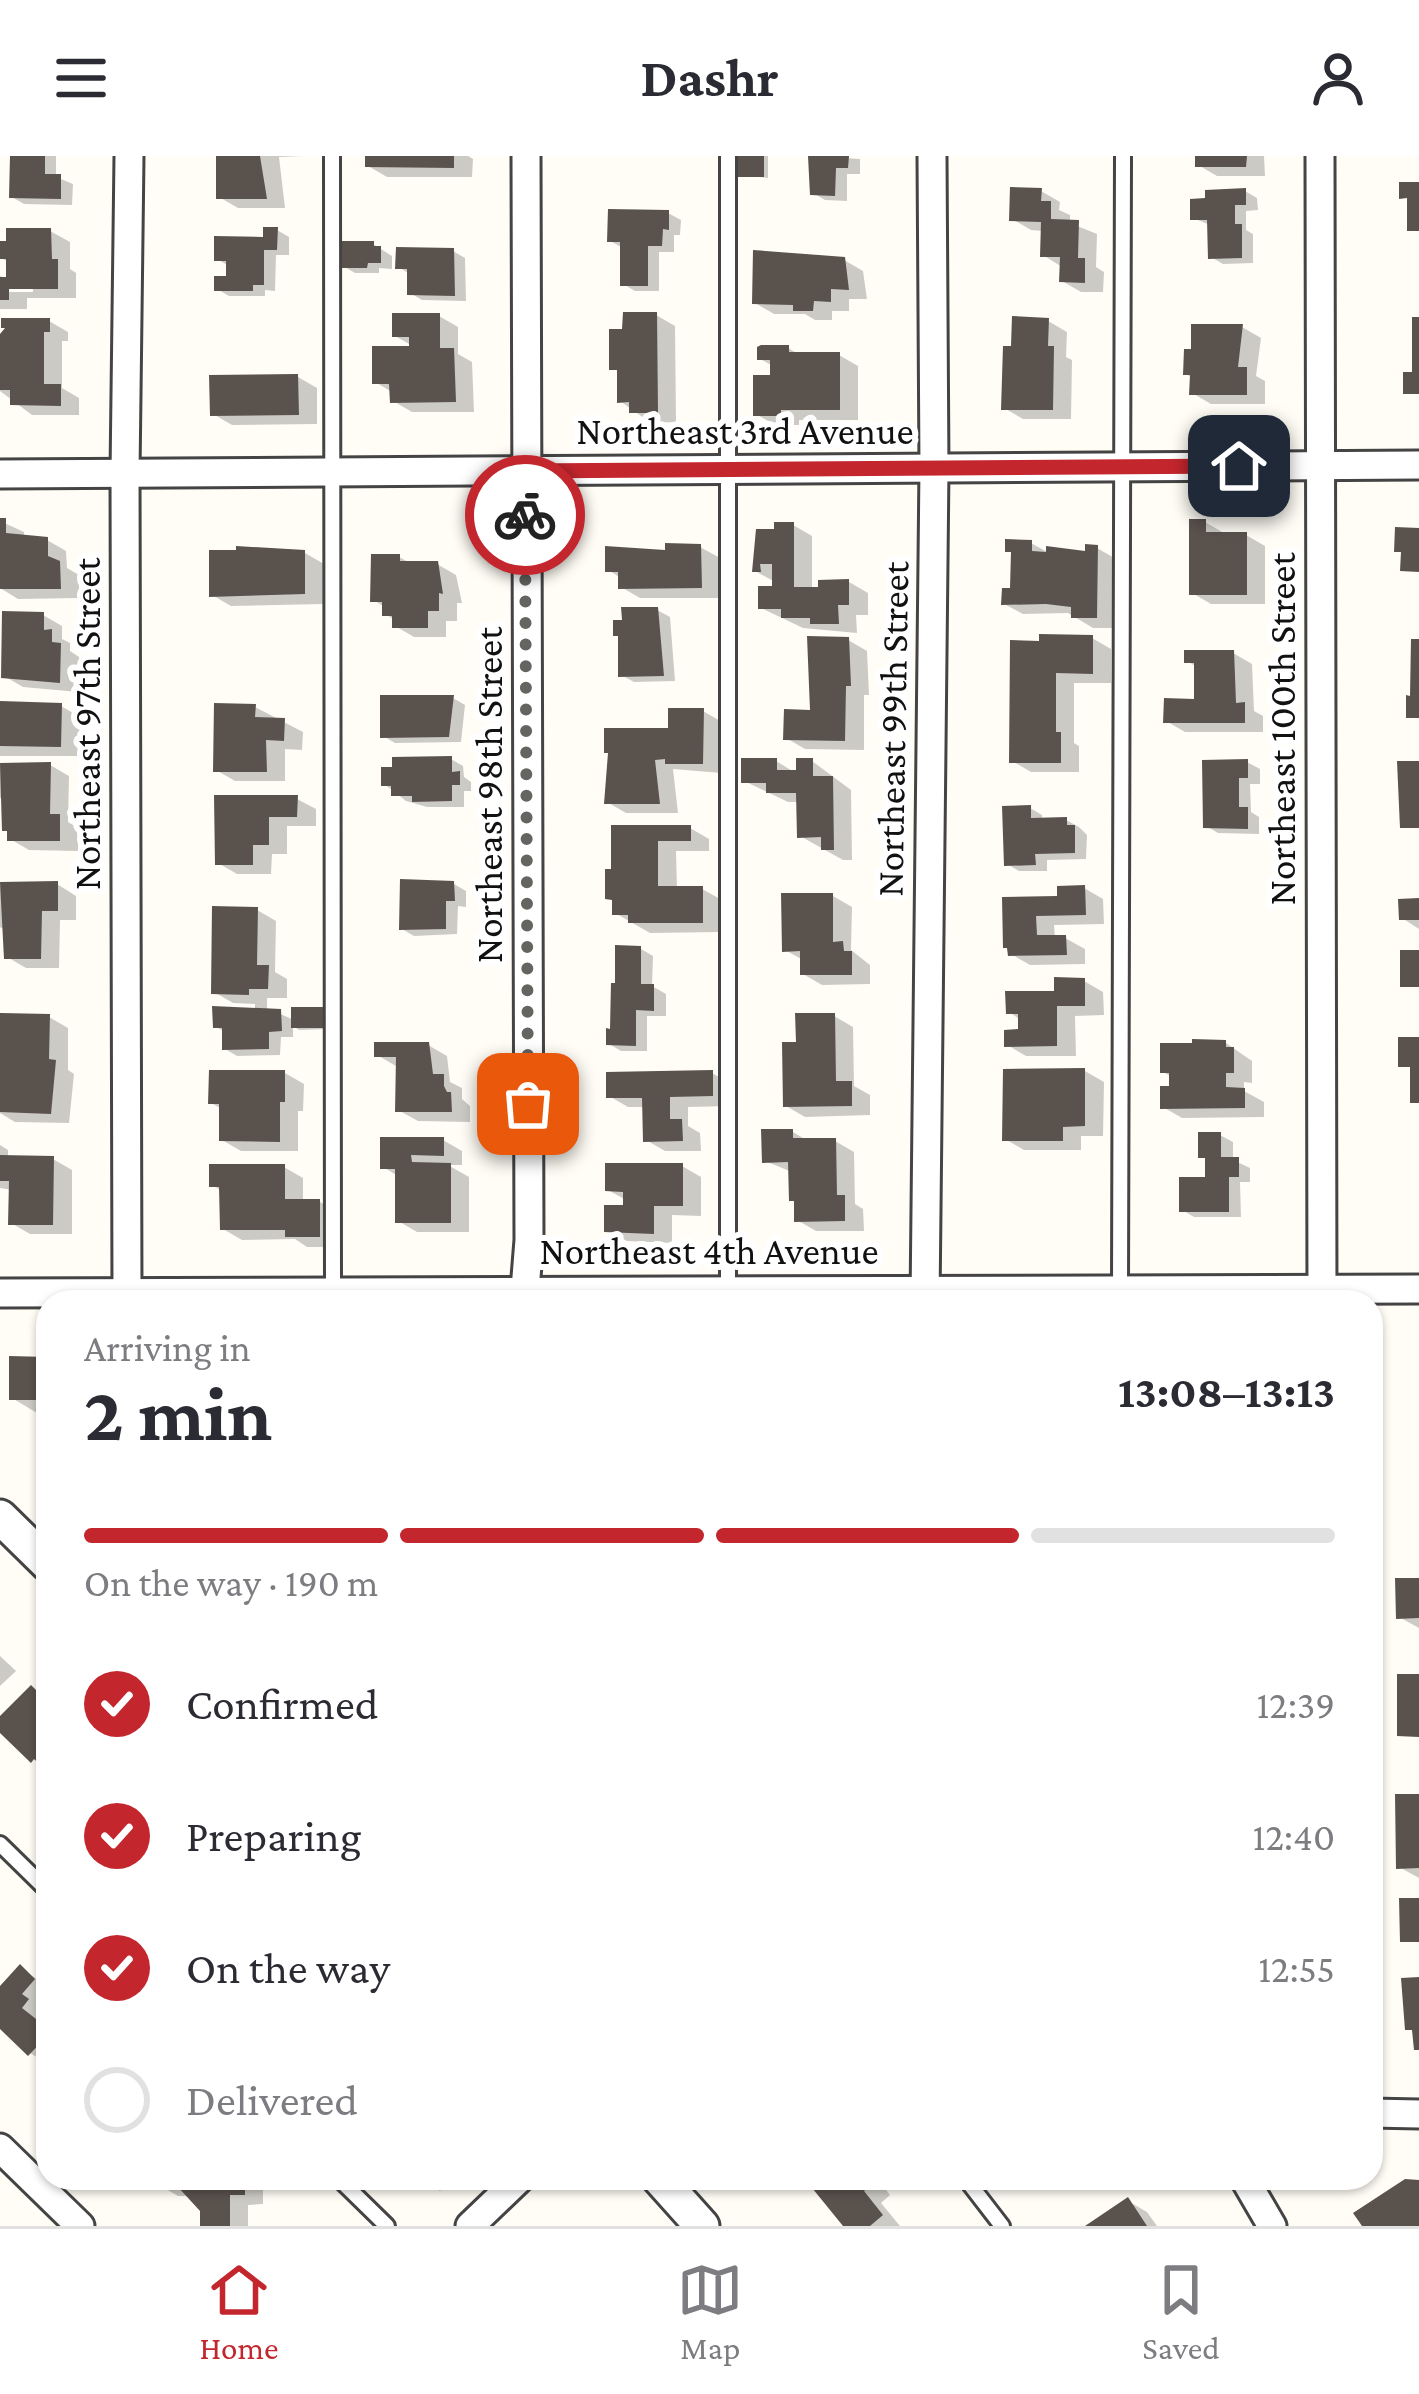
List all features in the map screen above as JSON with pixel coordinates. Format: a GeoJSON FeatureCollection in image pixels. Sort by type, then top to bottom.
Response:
{"type":"FeatureCollection","features":[{"type":"Feature","properties":{"kind":"street","name":"Northeast 97th Street"},"geometry":{"type":"LineString","coordinates":[[128,1290],[125,473],[129,156]]}},
{"type":"Feature","properties":{"kind":"street","name":"Northeast 98th Street"},"geometry":{"type":"LineString","coordinates":[[525,1290],[529,1193],[526,156]]}},
{"type":"Feature","properties":{"kind":"street","name":"Northeast 99th Street"},"geometry":{"type":"LineString","coordinates":[[925,1290],[934,468],[932,156]]}},
{"type":"Feature","properties":{"kind":"street","name":"Northeast 100th Street"},"geometry":{"type":"LineString","coordinates":[[1320,156],[1322,1290]]}},
{"type":"Feature","properties":{"kind":"street","name":"Northeast 3rd Avenue"},"geometry":{"type":"LineString","coordinates":[[0,474],[1419,466]]}},
{"type":"Feature","properties":{"kind":"street","name":"Northeast 4th Avenue"},"geometry":{"type":"LineString","coordinates":[[1383,1291],[1419,1289]]}},
{"type":"Feature","properties":{"kind":"street","name":"Northeast 4th Avenue"},"geometry":{"type":"LineString","coordinates":[[699,1290],[756,1290]]}},
{"type":"Feature","properties":{"kind":"street","name":"Northeast 4th Avenue"},"geometry":{"type":"LineString","coordinates":[[0,1293],[36,1294]]}},
{"type":"Feature","properties":{"kind":"street"},"geometry":{"type":"LineString","coordinates":[[0,1517],[36,1552]]}},
{"type":"Feature","properties":{"kind":"street"},"geometry":{"type":"LineString","coordinates":[[1383,2113],[1419,2114]]}},
{"type":"Feature","properties":{"kind":"street"},"geometry":{"type":"LineString","coordinates":[[0,2147],[36,2183]]}},
{"type":"Feature","properties":{"kind":"street"},"geometry":{"type":"LineString","coordinates":[[44,2190],[80,2226]]}},
{"type":"Feature","properties":{"kind":"street"},"geometry":{"type":"LineString","coordinates":[[470,2226],[508,2190]]}},
{"type":"Feature","properties":{"kind":"street"},"geometry":{"type":"LineString","coordinates":[[670,2190],[702,2226]]}},
{"type":"Feature","properties":{"kind":"street"},"geometry":{"type":"LineString","coordinates":[[1251,2190],[1272,2226]]}},
{"type":"Feature","properties":{"kind":"lane"},"geometry":{"type":"LineString","coordinates":[[332,156],[334,1290]]}},
{"type":"Feature","properties":{"kind":"lane"},"geometry":{"type":"LineString","coordinates":[[728,156],[728,1289]]}},
{"type":"Feature","properties":{"kind":"lane"},"geometry":{"type":"LineString","coordinates":[[1120,1290],[1123,156]]}},
{"type":"Feature","properties":{"kind":"lane"},"geometry":{"type":"LineString","coordinates":[[0,1844],[36,1879]]}},
{"type":"Feature","properties":{"kind":"lane"},"geometry":{"type":"LineString","coordinates":[[350,2190],[386,2226]]}},
{"type":"Feature","properties":{"kind":"lane"},"geometry":{"type":"LineString","coordinates":[[974,2190],[1002,2226]]}},
{"type":"Feature","properties":{"kind":"building"},"geometry":{"type":"Polygon","coordinates":[[[10,156],[45,156],[45,174],[61,174],[61,199],[9,198],[10,156]]]}},
{"type":"Feature","properties":{"kind":"building"},"geometry":{"type":"Polygon","coordinates":[[[216,156],[260,156],[267,199],[216,199],[216,156]]]}},
{"type":"Feature","properties":{"kind":"building"},"geometry":{"type":"Polygon","coordinates":[[[365,156],[454,156],[454,168],[365,167],[365,156]]]}},
{"type":"Feature","properties":{"kind":"building"},"geometry":{"type":"Polygon","coordinates":[[[738,156],[764,156],[764,177],[738,177],[738,156]]]}},
{"type":"Feature","properties":{"kind":"building"},"geometry":{"type":"Polygon","coordinates":[[[808,156],[849,156],[848,168],[836,168],[835,196],[810,195],[808,156]]]}},
{"type":"Feature","properties":{"kind":"building"},"geometry":{"type":"Polygon","coordinates":[[[1195,156],[1247,156],[1246,167],[1195,167],[1195,156]]]}},
{"type":"Feature","properties":{"kind":"building"},"geometry":{"type":"Polygon","coordinates":[[[1399,182],[1419,182],[1419,231],[1407,231],[1407,198],[1399,199],[1399,182]]]}},
{"type":"Feature","properties":{"kind":"building"},"geometry":{"type":"Polygon","coordinates":[[[1010,187],[1042,188],[1041,201],[1051,201],[1051,219],[1079,220],[1078,258],[1085,258],[1085,283],[1059,282],[1060,257],[1040,257],[1041,222],[1009,221],[1010,187]]]}},
{"type":"Feature","properties":{"kind":"building"},"geometry":{"type":"Polygon","coordinates":[[[1246,188],[1246,205],[1235,205],[1235,224],[1242,224],[1242,258],[1208,259],[1207,220],[1190,220],[1190,199],[1205,198],[1205,190],[1246,188]]]}},
{"type":"Feature","properties":{"kind":"building"},"geometry":{"type":"Polygon","coordinates":[[[608,209],[669,210],[669,230],[663,229],[662,246],[648,246],[648,286],[620,286],[620,242],[607,242],[608,209]]]}},
{"type":"Feature","properties":{"kind":"building"},"geometry":{"type":"Polygon","coordinates":[[[263,227],[278,227],[277,250],[264,250],[264,285],[253,285],[253,291],[214,291],[214,276],[226,276],[226,261],[214,261],[214,236],[263,237],[263,227]]]}},
{"type":"Feature","properties":{"kind":"building"},"geometry":{"type":"Polygon","coordinates":[[[6,228],[51,228],[58,289],[9,289],[9,300],[0,300],[6,259],[0,259],[0,241],[6,241],[6,228]]]}},
{"type":"Feature","properties":{"kind":"building"},"geometry":{"type":"Polygon","coordinates":[[[340,241],[374,241],[374,246],[381,246],[381,263],[340,268],[340,241]]]}},
{"type":"Feature","properties":{"kind":"building"},"geometry":{"type":"Polygon","coordinates":[[[396,247],[454,248],[455,296],[407,295],[407,269],[395,269],[396,247]]]}},
{"type":"Feature","properties":{"kind":"building"},"geometry":{"type":"Polygon","coordinates":[[[753,250],[845,257],[849,290],[831,289],[831,302],[814,301],[813,311],[793,311],[793,305],[752,304],[753,250]]]}},
{"type":"Feature","properties":{"kind":"building"},"geometry":{"type":"Polygon","coordinates":[[[623,312],[657,312],[658,413],[629,413],[629,402],[617,403],[617,370],[609,370],[609,329],[622,329],[623,312]]]}},
{"type":"Feature","properties":{"kind":"building"},"geometry":{"type":"Polygon","coordinates":[[[392,313],[440,313],[440,348],[454,348],[456,402],[390,403],[389,384],[372,384],[372,346],[409,346],[409,337],[392,337],[392,313]]]}},
{"type":"Feature","properties":{"kind":"building"},"geometry":{"type":"Polygon","coordinates":[[[1012,316],[1049,318],[1048,346],[1054,346],[1053,410],[1001,410],[1003,346],[1011,346],[1012,316]]]}},
{"type":"Feature","properties":{"kind":"building"},"geometry":{"type":"Polygon","coordinates":[[[1412,317],[1419,317],[1419,394],[1403,394],[1403,372],[1412,372],[1412,317]]]}},
{"type":"Feature","properties":{"kind":"building"},"geometry":{"type":"Polygon","coordinates":[[[1,318],[50,318],[50,332],[44,332],[44,384],[61,384],[61,406],[10,405],[10,390],[0,390],[0,334],[5,328],[1,328],[1,318]]]}},
{"type":"Feature","properties":{"kind":"building"},"geometry":{"type":"Polygon","coordinates":[[[1191,324],[1243,324],[1238,367],[1247,367],[1247,395],[1189,395],[1190,375],[1183,375],[1184,349],[1191,349],[1191,324]]]}},
{"type":"Feature","properties":{"kind":"building"},"geometry":{"type":"Polygon","coordinates":[[[761,345],[789,345],[789,352],[840,352],[840,410],[781,410],[781,416],[753,416],[753,375],[770,375],[770,360],[757,360],[761,345]]]}},
{"type":"Feature","properties":{"kind":"building"},"geometry":{"type":"Polygon","coordinates":[[[298,374],[299,415],[210,416],[209,375],[298,374]]]}},
{"type":"Feature","properties":{"kind":"building"},"geometry":{"type":"Polygon","coordinates":[[[0,518],[6,518],[6,533],[48,537],[48,556],[60,561],[61,589],[0,589],[0,518]]]}},
{"type":"Feature","properties":{"kind":"building"},"geometry":{"type":"Polygon","coordinates":[[[1189,519],[1206,519],[1206,532],[1247,532],[1247,595],[1189,595],[1189,519]]]}},
{"type":"Feature","properties":{"kind":"building"},"geometry":{"type":"Polygon","coordinates":[[[774,522],[794,522],[794,587],[849,579],[849,605],[838,605],[839,624],[810,624],[810,618],[781,618],[781,609],[758,609],[758,586],[772,586],[772,564],[760,564],[761,572],[752,572],[756,529],[774,529],[774,522]]]}},
{"type":"Feature","properties":{"kind":"building"},"geometry":{"type":"Polygon","coordinates":[[[1395,527],[1419,528],[1419,572],[1400,571],[1401,552],[1394,552],[1395,527]]]}},
{"type":"Feature","properties":{"kind":"building"},"geometry":{"type":"Polygon","coordinates":[[[1005,539],[1032,540],[1032,551],[1046,552],[1046,546],[1085,551],[1085,544],[1098,545],[1097,618],[1071,618],[1071,607],[1001,605],[1002,588],[1010,588],[1011,552],[1005,552],[1005,539]]]}},
{"type":"Feature","properties":{"kind":"building"},"geometry":{"type":"Polygon","coordinates":[[[665,543],[701,544],[702,588],[618,589],[618,572],[605,572],[605,546],[665,550],[665,543]]]}},
{"type":"Feature","properties":{"kind":"building"},"geometry":{"type":"Polygon","coordinates":[[[236,546],[305,550],[305,594],[209,597],[209,550],[236,550],[236,546]]]}},
{"type":"Feature","properties":{"kind":"building"},"geometry":{"type":"Polygon","coordinates":[[[371,554],[400,554],[400,561],[438,561],[443,594],[439,593],[439,611],[428,611],[428,628],[392,628],[392,616],[382,616],[382,602],[370,602],[371,554]]]}},
{"type":"Feature","properties":{"kind":"building"},"geometry":{"type":"Polygon","coordinates":[[[621,607],[658,607],[664,676],[618,677],[613,620],[622,620],[621,607]]]}},
{"type":"Feature","properties":{"kind":"building"},"geometry":{"type":"Polygon","coordinates":[[[2,611],[44,612],[44,630],[52,629],[52,642],[61,643],[60,683],[1,678],[2,611]]]}},
{"type":"Feature","properties":{"kind":"building"},"geometry":{"type":"Polygon","coordinates":[[[1039,634],[1093,635],[1093,674],[1056,673],[1061,763],[1009,763],[1010,640],[1039,641],[1039,634]]]}},
{"type":"Feature","properties":{"kind":"building"},"geometry":{"type":"Polygon","coordinates":[[[807,636],[849,637],[851,686],[846,686],[845,741],[783,740],[784,709],[810,710],[807,636]]]}},
{"type":"Feature","properties":{"kind":"building"},"geometry":{"type":"Polygon","coordinates":[[[1411,639],[1419,639],[1419,718],[1406,718],[1411,639]]]}},
{"type":"Feature","properties":{"kind":"building"},"geometry":{"type":"Polygon","coordinates":[[[1184,650],[1234,650],[1236,703],[1245,702],[1245,723],[1163,723],[1164,698],[1194,699],[1194,663],[1184,663],[1184,650]]]}},
{"type":"Feature","properties":{"kind":"building"},"geometry":{"type":"Polygon","coordinates":[[[380,695],[454,695],[449,737],[380,738],[380,695]]]}},
{"type":"Feature","properties":{"kind":"building"},"geometry":{"type":"Polygon","coordinates":[[[0,701],[62,703],[61,747],[0,746],[0,701]]]}},
{"type":"Feature","properties":{"kind":"building"},"geometry":{"type":"Polygon","coordinates":[[[214,703],[256,704],[255,717],[285,718],[284,741],[266,740],[267,772],[213,772],[214,703]]]}},
{"type":"Feature","properties":{"kind":"building"},"geometry":{"type":"Polygon","coordinates":[[[668,708],[704,708],[703,764],[655,760],[660,804],[604,804],[608,753],[604,753],[604,728],[668,728],[668,708]]]}},
{"type":"Feature","properties":{"kind":"building"},"geometry":{"type":"Polygon","coordinates":[[[452,756],[452,772],[460,771],[460,785],[452,785],[452,801],[412,802],[412,796],[391,796],[391,786],[381,786],[381,767],[392,767],[392,757],[452,756]]]}},
{"type":"Feature","properties":{"kind":"building"},"geometry":{"type":"Polygon","coordinates":[[[741,758],[777,758],[777,770],[796,770],[796,758],[813,758],[813,776],[833,776],[834,850],[821,850],[821,837],[797,838],[796,793],[766,793],[766,783],[741,783],[741,758]]]}},
{"type":"Feature","properties":{"kind":"building"},"geometry":{"type":"Polygon","coordinates":[[[1248,759],[1248,778],[1239,778],[1239,807],[1248,807],[1248,829],[1203,828],[1202,760],[1248,759]]]}},
{"type":"Feature","properties":{"kind":"building"},"geometry":{"type":"Polygon","coordinates":[[[1397,761],[1419,761],[1419,828],[1400,828],[1397,761]]]}},
{"type":"Feature","properties":{"kind":"building"},"geometry":{"type":"Polygon","coordinates":[[[51,762],[50,814],[60,814],[60,841],[7,841],[7,831],[2,831],[0,763],[51,762]]]}},
{"type":"Feature","properties":{"kind":"building"},"geometry":{"type":"Polygon","coordinates":[[[214,795],[298,795],[297,817],[269,817],[269,845],[253,845],[253,865],[215,865],[214,795]]]}},
{"type":"Feature","properties":{"kind":"building"},"geometry":{"type":"Polygon","coordinates":[[[1031,805],[1031,818],[1067,817],[1067,825],[1075,825],[1075,853],[1035,854],[1036,865],[1004,866],[1002,806],[1031,805]]]}},
{"type":"Feature","properties":{"kind":"building"},"geometry":{"type":"Polygon","coordinates":[[[611,825],[691,825],[691,841],[658,841],[658,886],[703,886],[703,923],[628,923],[628,915],[612,915],[612,900],[605,899],[611,825]]]}},
{"type":"Feature","properties":{"kind":"building"},"geometry":{"type":"Polygon","coordinates":[[[400,879],[454,881],[455,901],[446,901],[446,929],[399,930],[400,879]]]}},
{"type":"Feature","properties":{"kind":"building"},"geometry":{"type":"Polygon","coordinates":[[[58,881],[58,911],[42,911],[41,959],[4,959],[0,882],[58,881]]]}},
{"type":"Feature","properties":{"kind":"building"},"geometry":{"type":"Polygon","coordinates":[[[1085,885],[1086,915],[1036,916],[1037,935],[1066,935],[1067,955],[1008,956],[1003,948],[1002,897],[1057,896],[1057,886],[1085,885]]]}},
{"type":"Feature","properties":{"kind":"building"},"geometry":{"type":"Polygon","coordinates":[[[781,893],[833,893],[833,942],[843,941],[844,951],[852,951],[852,975],[800,975],[800,951],[782,952],[781,893]]]}},
{"type":"Feature","properties":{"kind":"building"},"geometry":{"type":"Polygon","coordinates":[[[1419,898],[1419,920],[1399,920],[1398,899],[1419,898]]]}},
{"type":"Feature","properties":{"kind":"building"},"geometry":{"type":"Polygon","coordinates":[[[212,906],[258,907],[257,965],[269,965],[268,989],[249,989],[249,995],[211,994],[212,906]]]}},
{"type":"Feature","properties":{"kind":"building"},"geometry":{"type":"Polygon","coordinates":[[[615,945],[641,946],[641,984],[654,984],[654,1011],[636,1010],[636,1046],[606,1045],[615,945]]]}},
{"type":"Feature","properties":{"kind":"building"},"geometry":{"type":"Polygon","coordinates":[[[1400,950],[1419,950],[1419,987],[1400,987],[1400,950]]]}},
{"type":"Feature","properties":{"kind":"building"},"geometry":{"type":"Polygon","coordinates":[[[1054,977],[1085,978],[1085,1006],[1057,1006],[1057,1046],[1004,1047],[1004,1030],[1018,1029],[1018,1014],[1006,1014],[1005,991],[1054,991],[1054,977]]]}},
{"type":"Feature","properties":{"kind":"building"},"geometry":{"type":"Polygon","coordinates":[[[212,1006],[281,1009],[282,1031],[269,1032],[269,1049],[222,1050],[222,1028],[213,1028],[212,1006]]]}},
{"type":"Feature","properties":{"kind":"building"},"geometry":{"type":"Polygon","coordinates":[[[291,1007],[323,1007],[323,1028],[291,1028],[291,1007]]]}},
{"type":"Feature","properties":{"kind":"building"},"geometry":{"type":"Polygon","coordinates":[[[0,1013],[50,1014],[49,1059],[56,1060],[51,1114],[0,1112],[0,1013]]]}},
{"type":"Feature","properties":{"kind":"building"},"geometry":{"type":"Polygon","coordinates":[[[795,1013],[835,1013],[836,1081],[852,1081],[852,1106],[783,1107],[782,1042],[796,1042],[795,1013]]]}},
{"type":"Feature","properties":{"kind":"building"},"geometry":{"type":"Polygon","coordinates":[[[1398,1037],[1419,1037],[1419,1103],[1410,1103],[1410,1067],[1398,1067],[1398,1037]]]}},
{"type":"Feature","properties":{"kind":"building"},"geometry":{"type":"Polygon","coordinates":[[[1192,1039],[1226,1040],[1226,1047],[1234,1047],[1234,1073],[1226,1073],[1226,1087],[1245,1088],[1245,1108],[1160,1109],[1160,1086],[1169,1086],[1169,1073],[1160,1073],[1160,1043],[1192,1043],[1192,1039]]]}},
{"type":"Feature","properties":{"kind":"building"},"geometry":{"type":"Polygon","coordinates":[[[374,1042],[429,1042],[433,1074],[444,1074],[452,1112],[395,1112],[396,1057],[374,1057],[374,1042]]]}},
{"type":"Feature","properties":{"kind":"building"},"geometry":{"type":"Polygon","coordinates":[[[1085,1068],[1085,1126],[1063,1127],[1063,1141],[1002,1141],[1003,1069],[1085,1068]]]}},
{"type":"Feature","properties":{"kind":"building"},"geometry":{"type":"Polygon","coordinates":[[[209,1070],[285,1070],[280,1142],[219,1141],[219,1104],[208,1104],[209,1070]]]}},
{"type":"Feature","properties":{"kind":"building"},"geometry":{"type":"Polygon","coordinates":[[[713,1070],[713,1096],[670,1097],[670,1119],[682,1119],[683,1141],[643,1142],[642,1098],[606,1098],[606,1072],[713,1070]]]}},
{"type":"Feature","properties":{"kind":"building"},"geometry":{"type":"Polygon","coordinates":[[[761,1129],[793,1129],[793,1138],[836,1138],[837,1195],[845,1195],[845,1221],[794,1222],[788,1162],[762,1163],[761,1129]]]}},
{"type":"Feature","properties":{"kind":"building"},"geometry":{"type":"Polygon","coordinates":[[[1198,1132],[1221,1132],[1221,1157],[1239,1157],[1239,1177],[1229,1177],[1229,1212],[1179,1212],[1179,1177],[1205,1177],[1205,1158],[1198,1158],[1198,1132]]]}},
{"type":"Feature","properties":{"kind":"building"},"geometry":{"type":"Polygon","coordinates":[[[380,1137],[444,1137],[444,1156],[411,1155],[412,1162],[451,1163],[451,1223],[395,1223],[395,1169],[380,1169],[380,1137]]]}},
{"type":"Feature","properties":{"kind":"building"},"geometry":{"type":"Polygon","coordinates":[[[0,1155],[54,1156],[53,1225],[8,1225],[9,1181],[0,1181],[0,1155]]]}},
{"type":"Feature","properties":{"kind":"building"},"geometry":{"type":"Polygon","coordinates":[[[605,1163],[683,1163],[683,1206],[654,1206],[654,1234],[604,1232],[604,1205],[623,1205],[623,1192],[605,1191],[605,1163]]]}},
{"type":"Feature","properties":{"kind":"building"},"geometry":{"type":"Polygon","coordinates":[[[209,1164],[285,1164],[285,1199],[320,1199],[320,1237],[285,1237],[285,1230],[220,1230],[219,1187],[209,1187],[209,1164]]]}},
{"type":"Feature","properties":{"kind":"building"},"geometry":{"type":"Polygon","coordinates":[[[9,1356],[36,1357],[36,1400],[9,1400],[9,1356]]]}},
{"type":"Feature","properties":{"kind":"building"},"geometry":{"type":"Polygon","coordinates":[[[1395,1578],[1419,1578],[1419,1618],[1396,1619],[1395,1578]]]}},
{"type":"Feature","properties":{"kind":"building"},"geometry":{"type":"Polygon","coordinates":[[[1397,1674],[1419,1674],[1419,1737],[1397,1736],[1397,1674]]]}},
{"type":"Feature","properties":{"kind":"building"},"geometry":{"type":"Polygon","coordinates":[[[31,1685],[36,1690],[36,1761],[31,1763],[0,1733],[0,1716],[31,1685]]]}},
{"type":"Feature","properties":{"kind":"building"},"geometry":{"type":"Polygon","coordinates":[[[1395,1794],[1419,1794],[1419,1868],[1396,1869],[1395,1794]]]}},
{"type":"Feature","properties":{"kind":"building"},"geometry":{"type":"Polygon","coordinates":[[[1399,1898],[1419,1898],[1419,1942],[1400,1942],[1399,1898]]]}},
{"type":"Feature","properties":{"kind":"building"},"geometry":{"type":"Polygon","coordinates":[[[20,1964],[35,1979],[22,1994],[29,1999],[22,2008],[36,2019],[36,2048],[28,2056],[0,2029],[0,1986],[20,1964]]]}},
{"type":"Feature","properties":{"kind":"building"},"geometry":{"type":"Polygon","coordinates":[[[1419,1977],[1419,2050],[1414,2050],[1412,2030],[1405,2030],[1401,1978],[1419,1977]]]}},
{"type":"Feature","properties":{"kind":"building"},"geometry":{"type":"Polygon","coordinates":[[[1405,2179],[1419,2180],[1419,2226],[1362,2226],[1353,2213],[1405,2179]]]}},
{"type":"Feature","properties":{"kind":"building"},"geometry":{"type":"Polygon","coordinates":[[[181,2190],[245,2190],[245,2195],[230,2195],[230,2226],[200,2226],[200,2211],[181,2190]]]}},
{"type":"Feature","properties":{"kind":"building"},"geometry":{"type":"Polygon","coordinates":[[[814,2190],[865,2190],[883,2215],[870,2226],[843,2226],[814,2190]]]}},
{"type":"Feature","properties":{"kind":"building"},"geometry":{"type":"Polygon","coordinates":[[[1128,2197],[1147,2226],[1085,2226],[1128,2197]]]}},
{"type":"Feature","properties":{"kind":"way so far"},"geometry":{"type":"LineString","coordinates":[[525,515],[528,1104]]}},
{"type":"Feature","properties":{"kind":"route"},"geometry":{"type":"LineString","coordinates":[[525,515],[525,471],[1239,466]]}}]}
